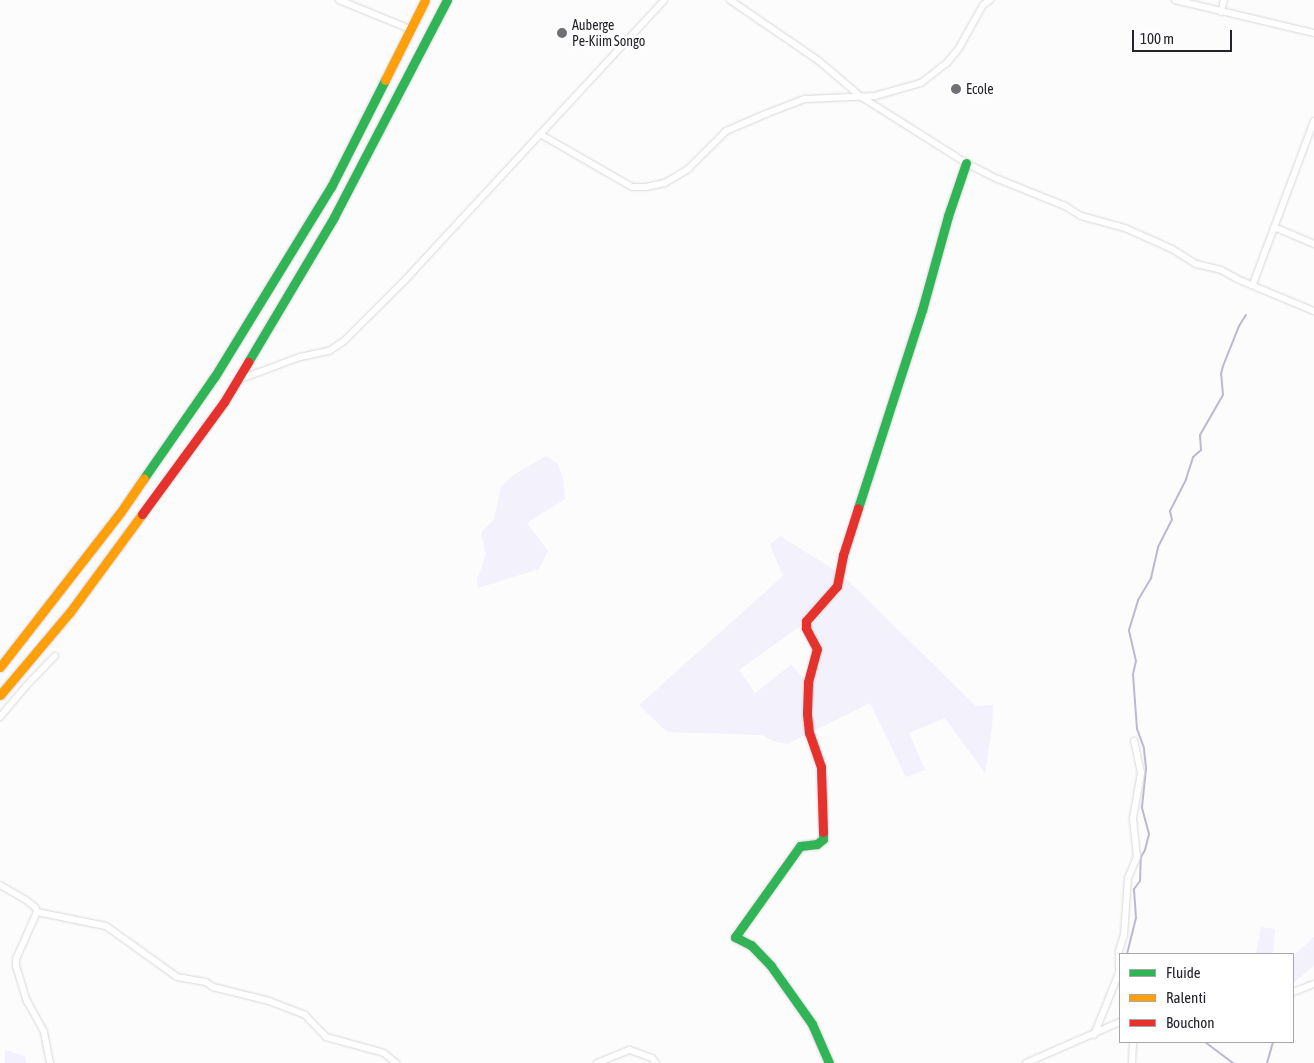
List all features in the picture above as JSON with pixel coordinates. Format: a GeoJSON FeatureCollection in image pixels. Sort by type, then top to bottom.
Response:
{"type":"FeatureCollection","features":[{"type":"Feature","properties":{"kind":"main road"},"geometry":{"type":"LineString","coordinates":[[0,668],[120,513],[215,376],[331,187],[425,0]]}},
{"type":"Feature","properties":{"kind":"main road"},"geometry":{"type":"LineString","coordinates":[[0,695],[70,612],[109,561],[224,402],[334,217],[447,0]]}},
{"type":"Feature","properties":{"kind":"main road"},"geometry":{"type":"LineString","coordinates":[[829,1063],[812,1024],[777,974],[751,945],[735,937],[800,846],[817,844],[823,839],[820,767],[809,732],[807,713],[808,682],[817,655],[817,649],[806,628],[806,621],[836,586],[843,555],[901,370],[922,310],[948,216],[966,163]]}},
{"type":"Feature","properties":{"kind":"street"},"geometry":{"type":"LineString","coordinates":[[339,0],[410,29]]}},
{"type":"Feature","properties":{"kind":"street"},"geometry":{"type":"LineString","coordinates":[[237,380],[300,357],[329,351],[344,341],[406,279],[664,0]]}},
{"type":"Feature","properties":{"kind":"street"},"geometry":{"type":"LineString","coordinates":[[730,0],[819,61],[860,96],[966,163],[998,179],[1065,206],[1081,216],[1125,228],[1172,248],[1196,264],[1221,270],[1314,311]]}},
{"type":"Feature","properties":{"kind":"street"},"geometry":{"type":"LineString","coordinates":[[540,134],[618,181],[632,187],[646,187],[665,182],[688,169],[726,131],[805,99],[875,96],[921,83],[947,63],[959,48],[983,6],[990,0]]}},
{"type":"Feature","properties":{"kind":"street"},"geometry":{"type":"LineString","coordinates":[[1175,0],[1314,33]]}},
{"type":"Feature","properties":{"kind":"street"},"geometry":{"type":"LineString","coordinates":[[1221,12],[1224,0]]}},
{"type":"Feature","properties":{"kind":"street"},"geometry":{"type":"LineString","coordinates":[[1253,284],[1314,121]]}},
{"type":"Feature","properties":{"kind":"street"},"geometry":{"type":"LineString","coordinates":[[1274,227],[1314,244]]}},
{"type":"Feature","properties":{"kind":"street"},"geometry":{"type":"LineString","coordinates":[[0,717],[55,656]]}},
{"type":"Feature","properties":{"kind":"street"},"geometry":{"type":"LineString","coordinates":[[1094,1035],[1118,973],[1119,952],[1124,935],[1128,878],[1137,857],[1134,818],[1141,773],[1134,741]]}},
{"type":"Feature","properties":{"kind":"street"},"geometry":{"type":"LineString","coordinates":[[0,885],[26,900],[35,907],[37,912],[16,959],[16,966],[27,1001],[44,1032],[50,1063]]}},
{"type":"Feature","properties":{"kind":"street"},"geometry":{"type":"LineString","coordinates":[[37,912],[106,926],[177,977],[206,982],[212,987],[269,1001],[305,1015],[326,1037],[384,1053],[396,1063]]}},
{"type":"Feature","properties":{"kind":"street"},"geometry":{"type":"LineString","coordinates":[[1294,992],[1314,984]]}},
{"type":"Feature","properties":{"kind":"street"},"geometry":{"type":"LineString","coordinates":[[1026,1063],[1042,1060],[1119,1022]]}},
{"type":"Feature","properties":{"kind":"street"},"geometry":{"type":"LineString","coordinates":[[1132,1063],[1133,1043]]}},
{"type":"Feature","properties":{"kind":"street"},"geometry":{"type":"LineString","coordinates":[[597,1063],[630,1050],[652,1058],[656,1063]]}},
{"type":"Feature","properties":{"kind":"shaded area"},"geometry":{"type":"Polygon","coordinates":[[[546,456],[558,464],[563,478],[565,499],[527,523],[548,551],[539,569],[478,588],[477,580],[486,555],[481,533],[494,519],[501,487],[513,475],[546,456]]]}},
{"type":"Feature","properties":{"kind":"shaded area"},"geometry":{"type":"Polygon","coordinates":[[[780,536],[841,574],[976,706],[993,705],[992,728],[985,773],[945,718],[909,733],[925,770],[906,777],[870,703],[787,744],[773,741],[762,735],[667,732],[639,705],[783,576],[770,545],[780,536]],[[806,622],[739,670],[755,693],[791,665],[807,681],[817,655],[806,622]]]}},
{"type":"Feature","properties":{"kind":"shaded area"},"geometry":{"type":"Polygon","coordinates":[[[1261,927],[1275,929],[1273,953],[1256,953],[1261,927]]]}},
{"type":"Feature","properties":{"kind":"shaded area"},"geometry":{"type":"Polygon","coordinates":[[[1314,937],[1314,966],[1294,982],[1294,955],[1314,937]]]}},
{"type":"Feature","properties":{"kind":"shaded area"},"geometry":{"type":"Polygon","coordinates":[[[5,1050],[25,1056],[26,1063],[5,1063],[5,1050]]]}},
{"type":"Feature","properties":{"kind":"waterway"},"geometry":{"type":"LineString","coordinates":[[1127,953],[1136,918],[1134,889],[1140,881],[1141,857],[1149,834],[1142,807],[1146,768],[1144,748],[1137,729],[1133,674],[1136,661],[1129,630],[1138,600],[1151,578],[1158,547],[1172,520],[1170,511],[1186,479],[1193,457],[1201,450],[1200,435],[1223,395],[1221,374],[1223,366],[1239,326],[1246,315]]}},
{"type":"Feature","properties":{"kind":"waterway"},"geometry":{"type":"LineString","coordinates":[[1206,1043],[1233,1063]]}},
{"type":"Feature","properties":{"kind":"waterway"},"geometry":{"type":"LineString","coordinates":[[1267,1063],[1273,1043]]}},
{"type":"Feature","properties":{"kind":"traffic: fast"},"geometry":{"type":"LineString","coordinates":[[248,362],[334,217],[447,0]]}},
{"type":"Feature","properties":{"kind":"traffic: fast"},"geometry":{"type":"LineString","coordinates":[[144,478],[215,376],[331,187],[385,80]]}},
{"type":"Feature","properties":{"kind":"traffic: fast"},"geometry":{"type":"LineString","coordinates":[[858,508],[922,310],[948,216],[966,163]]}},
{"type":"Feature","properties":{"kind":"traffic: fast"},"geometry":{"type":"LineString","coordinates":[[823,832],[823,839],[817,844],[800,846],[735,937],[751,945],[771,966],[812,1024],[829,1063]]}},
{"type":"Feature","properties":{"kind":"traffic: slow"},"geometry":{"type":"LineString","coordinates":[[385,80],[425,0]]}},
{"type":"Feature","properties":{"kind":"traffic: slow"},"geometry":{"type":"LineString","coordinates":[[0,667],[120,513],[144,478]]}},
{"type":"Feature","properties":{"kind":"traffic: slow"},"geometry":{"type":"LineString","coordinates":[[0,695],[70,612],[142,514]]}},
{"type":"Feature","properties":{"kind":"traffic: jam"},"geometry":{"type":"LineString","coordinates":[[142,514],[224,402],[248,362]]}},
{"type":"Feature","properties":{"kind":"traffic: jam"},"geometry":{"type":"LineString","coordinates":[[823,832],[821,767],[809,733],[807,713],[808,682],[817,649],[806,628],[806,621],[837,586],[843,555],[858,508]]}},
{"type":"Feature","properties":{"kind":"place","name":"Auberge Pe-Kiim Songo"},"geometry":{"type":"Point","coordinates":[562,33]}},
{"type":"Feature","properties":{"kind":"place","name":"Ecole"},"geometry":{"type":"Point","coordinates":[956,89]}}]}
